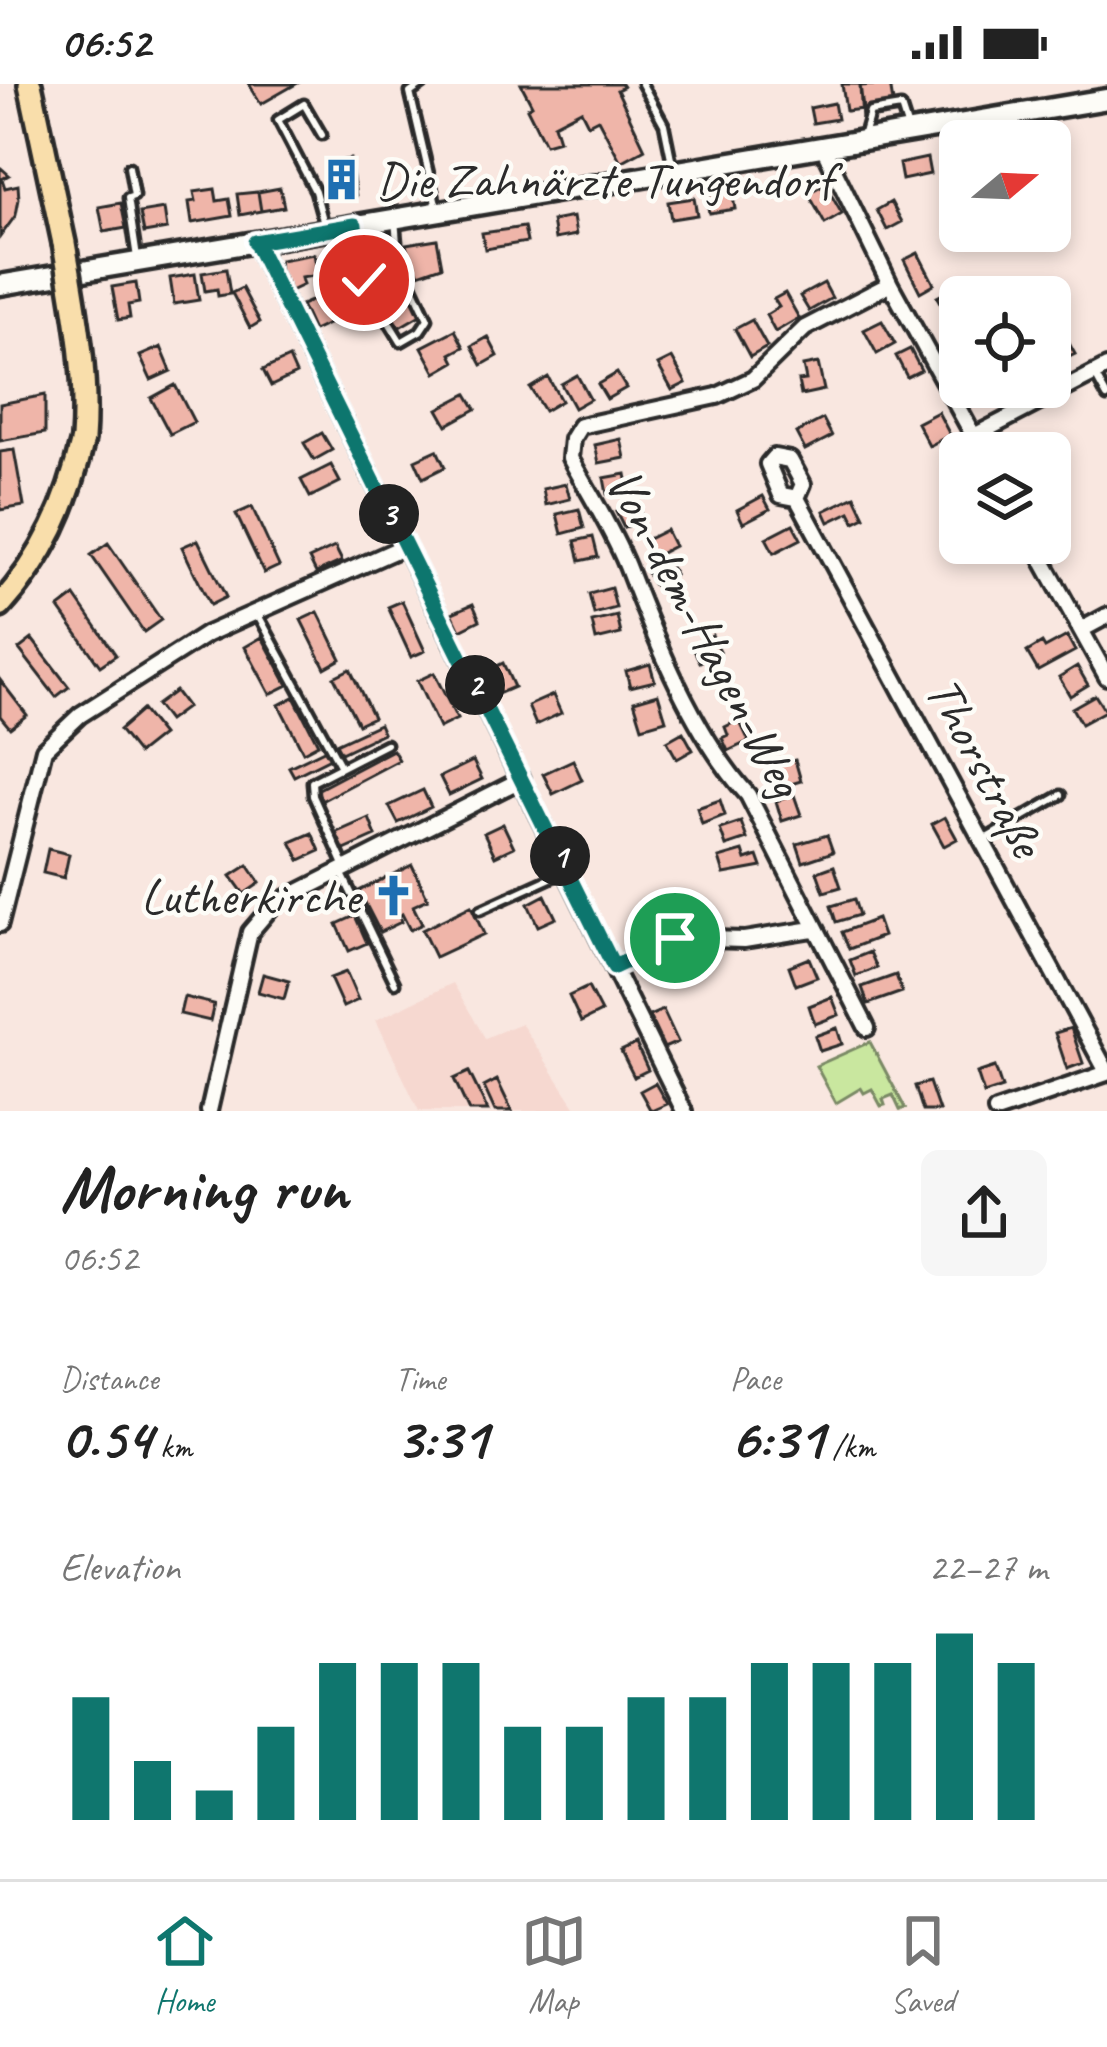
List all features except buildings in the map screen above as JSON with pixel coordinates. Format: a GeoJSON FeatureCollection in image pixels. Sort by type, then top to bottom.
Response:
{"type":"FeatureCollection","features":[{"type":"Feature","properties":{"kind":"main road"},"geometry":{"type":"LineString","coordinates":[[0,606],[28,576],[53,535],[72,488],[86,403],[80,336],[30,84]]}},
{"type":"Feature","properties":{"kind":"main road"},"geometry":{"type":"LineString","coordinates":[[0,285],[1107,100]]}},
{"type":"Feature","properties":{"kind":"street"},"geometry":{"type":"LineString","coordinates":[[823,147],[890,284],[972,432]]}},
{"type":"Feature","properties":{"kind":"street"},"geometry":{"type":"LineString","coordinates":[[255,242],[684,1111]]}},
{"type":"Feature","properties":{"kind":"street","name":"Von-dem-Hagen-Weg"},"geometry":{"type":"LineString","coordinates":[[867,1028],[748,795],[724,768],[639,607],[626,563],[571,458],[572,440],[580,426],[717,396],[753,379],[805,328],[890,284]]}},
{"type":"Feature","properties":{"kind":"street"},"geometry":{"type":"LineString","coordinates":[[982,432],[1100,370]]}},
{"type":"Feature","properties":{"kind":"street","name":"Thorstraße"},"geometry":{"type":"LineString","coordinates":[[797,498],[1107,1072]]}},
{"type":"Feature","properties":{"kind":"street"},"geometry":{"type":"LineString","coordinates":[[0,924],[44,748],[80,715],[207,634],[405,546]]}},
{"type":"Feature","properties":{"kind":"street"},"geometry":{"type":"LineString","coordinates":[[1045,564],[1107,677]]}},
{"type":"Feature","properties":{"kind":"street"},"geometry":{"type":"LineString","coordinates":[[1081,630],[1107,616]]}},
{"type":"Feature","properties":{"kind":"street"},"geometry":{"type":"LineString","coordinates":[[209,1111],[250,932],[273,905],[522,779]]}},
{"type":"Feature","properties":{"kind":"street"},"geometry":{"type":"LineString","coordinates":[[614,967],[675,938],[744,940],[813,929]]}},
{"type":"Feature","properties":{"kind":"street"},"geometry":{"type":"LineString","coordinates":[[996,1111],[1107,1072]]}},
{"type":"Feature","properties":{"kind":"lane"},"geometry":{"type":"LineString","coordinates":[[423,84],[410,93],[438,212]]}},
{"type":"Feature","properties":{"kind":"lane"},"geometry":{"type":"LineString","coordinates":[[642,84],[664,124],[673,172]]}},
{"type":"Feature","properties":{"kind":"lane"},"geometry":{"type":"LineString","coordinates":[[322,135],[304,104],[278,120],[315,191],[326,230]]}},
{"type":"Feature","properties":{"kind":"lane"},"geometry":{"type":"LineString","coordinates":[[130,167],[134,196],[128,197],[138,262]]}},
{"type":"Feature","properties":{"kind":"lane"},"geometry":{"type":"LineString","coordinates":[[355,225],[358,266],[400,342],[420,331],[428,319],[398,255],[395,218]]}},
{"type":"Feature","properties":{"kind":"lane"},"geometry":{"type":"LineString","coordinates":[[1100,370],[1107,397]]}},
{"type":"Feature","properties":{"kind":"lane"},"geometry":{"type":"LineString","coordinates":[[257,613],[341,767]]}},
{"type":"Feature","properties":{"kind":"lane"},"geometry":{"type":"LineString","coordinates":[[386,744],[312,782],[311,787],[395,982]]}},
{"type":"Feature","properties":{"kind":"lane"},"geometry":{"type":"LineString","coordinates":[[982,841],[1061,795]]}},
{"type":"Feature","properties":{"kind":"lane"},"geometry":{"type":"LineString","coordinates":[[480,910],[567,870]]}},
{"type":"Feature","properties":{"kind":"shaded area"},"geometry":{"type":"Polygon","coordinates":[[[453,983],[485,1038],[521,1023],[578,1111],[419,1111],[376,1020],[453,983]]]}},
{"type":"Feature","properties":{"kind":"green space"},"geometry":{"type":"Polygon","coordinates":[[[870,1042],[905,1108],[900,1110],[893,1095],[883,1099],[881,1106],[872,1089],[864,1093],[861,1088],[836,1103],[816,1066],[870,1042]]]}},
{"type":"Feature","properties":{"kind":"place","name":"Die Zahnärzte Tungendorf"},"geometry":{"type":"Point","coordinates":[342,179]}},
{"type":"Feature","properties":{"kind":"place","name":"Lutherkirche"},"geometry":{"type":"Point","coordinates":[394,895]}},
{"type":"Feature","properties":{"kind":"route"},"geometry":{"type":"LineString","coordinates":[[364,280],[358,266],[355,225],[255,242],[614,967],[675,938]]}}]}
